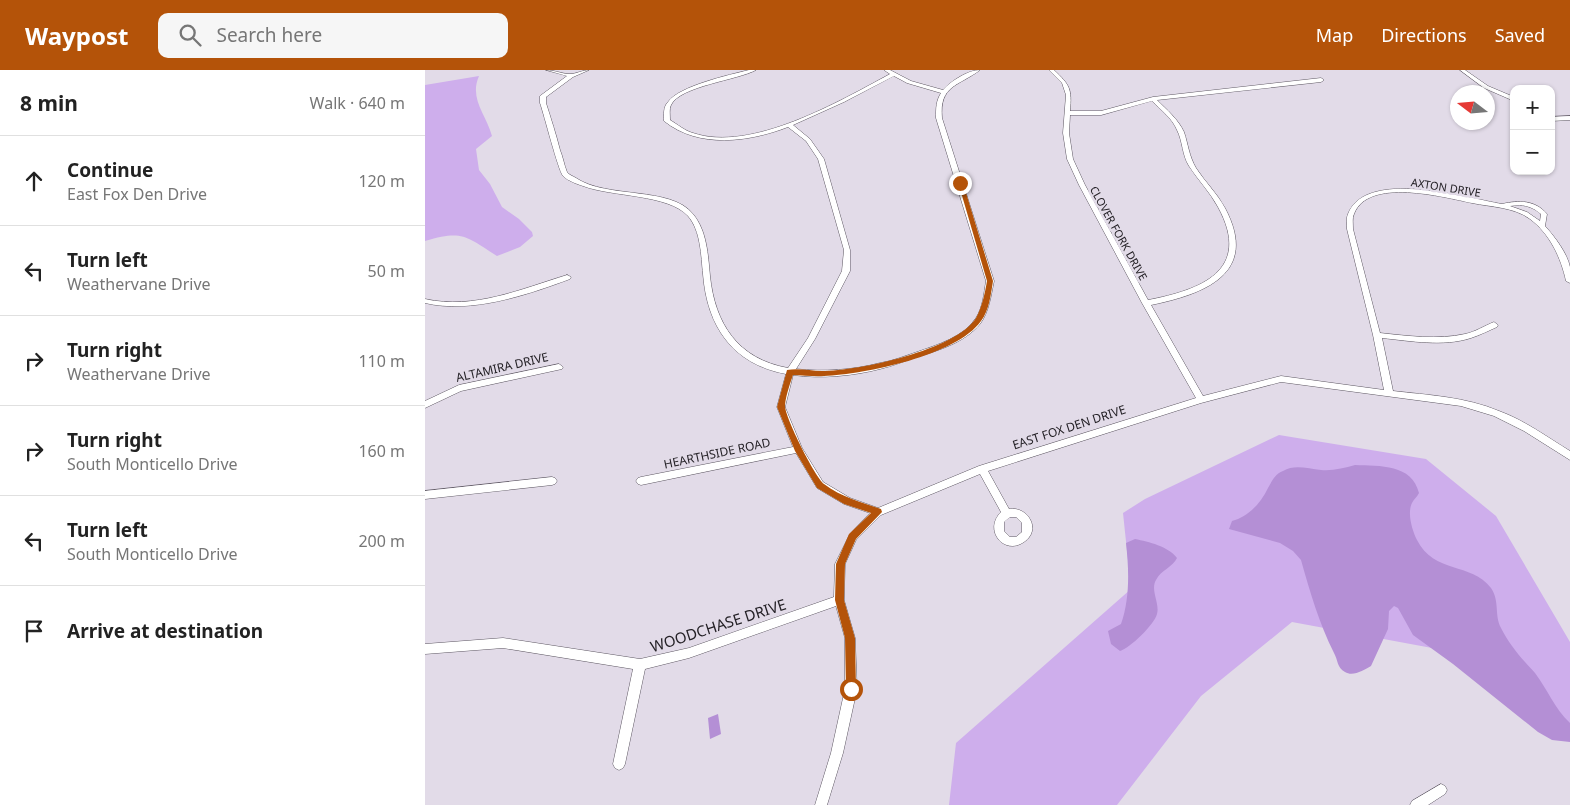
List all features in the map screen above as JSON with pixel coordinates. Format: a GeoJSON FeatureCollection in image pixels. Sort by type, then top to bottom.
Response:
{"type":"FeatureCollection","features":[{"type":"Feature","properties":{"kind":"street"},"geometry":{"type":"LineString","coordinates":[[548,70],[571,76]]}},
{"type":"Feature","properties":{"kind":"street"},"geometry":{"type":"LineString","coordinates":[[587,70],[571,76],[543,96],[543,103],[565,174],[571,180],[589,188],[667,202],[688,212],[697,223],[709,298],[717,318],[730,340],[742,352],[764,365],[790,372],[823,374],[874,368],[931,350],[959,338],[978,320],[987,297],[990,281],[939,118],[937,105],[944,92],[956,82],[977,70]]}},
{"type":"Feature","properties":{"kind":"street"},"geometry":{"type":"LineString","coordinates":[[754,70],[687,91],[670,102],[666,111],[667,121],[675,128],[688,134],[706,138],[747,137],[790,125],[893,75]]}},
{"type":"Feature","properties":{"kind":"street"},"geometry":{"type":"LineString","coordinates":[[886,70],[909,82],[944,92]]}},
{"type":"Feature","properties":{"kind":"street","name":"CLOVER FORK DRIVE"},"geometry":{"type":"LineString","coordinates":[[1051,70],[1063,82],[1069,95],[1066,133],[1070,159],[1146,304],[1201,400]]}},
{"type":"Feature","properties":{"kind":"street"},"geometry":{"type":"LineString","coordinates":[[1462,70],[1486,87],[1510,97]]}},
{"type":"Feature","properties":{"kind":"street"},"geometry":{"type":"LineString","coordinates":[[1069,113],[1101,113],[1153,99],[1321,80]]}},
{"type":"Feature","properties":{"kind":"street"},"geometry":{"type":"LineString","coordinates":[[1146,304],[1188,294],[1209,284],[1229,264],[1233,246],[1231,231],[1224,211],[1190,164],[1175,120],[1153,99]]}},
{"type":"Feature","properties":{"kind":"street"},"geometry":{"type":"LineString","coordinates":[[1555,119],[1570,118]]}},
{"type":"Feature","properties":{"kind":"street"},"geometry":{"type":"LineString","coordinates":[[790,125],[808,140],[821,159],[847,250],[846,271],[811,339],[790,372],[781,407],[798,449],[820,485],[847,501],[878,512]]}},
{"type":"Feature","properties":{"kind":"street","name":"AXTON DRIVE"},"geometry":{"type":"LineString","coordinates":[[1389,393],[1377,335],[1350,229],[1350,214],[1358,202],[1374,194],[1400,190],[1427,191],[1513,209],[1529,216],[1542,226],[1555,243],[1569,273],[1570,281]]}},
{"type":"Feature","properties":{"kind":"street"},"geometry":{"type":"LineString","coordinates":[[1500,206],[1515,202],[1533,205],[1544,214],[1542,226]]}},
{"type":"Feature","properties":{"kind":"street"},"geometry":{"type":"LineString","coordinates":[[425,301],[434,305],[449,306],[538,289],[567,277]]}},
{"type":"Feature","properties":{"kind":"street"},"geometry":{"type":"LineString","coordinates":[[1377,335],[1426,341],[1449,340],[1467,337],[1494,326]]}},
{"type":"Feature","properties":{"kind":"street","name":"ALTAMIRA DRIVE"},"geometry":{"type":"LineString","coordinates":[[425,405],[459,388],[559,367]]}},
{"type":"Feature","properties":{"kind":"street","name":"EAST FOX DEN DRIVE"},"geometry":{"type":"LineString","coordinates":[[821,805],[837,754],[851,689],[850,638],[839,600],[841,564],[853,536],[878,512],[982,469],[1201,400],[1281,379],[1461,403],[1497,413],[1570,456]]}},
{"type":"Feature","properties":{"kind":"street","name":"HEARTHSIDE ROAD"},"geometry":{"type":"LineString","coordinates":[[641,481],[798,449]]}},
{"type":"Feature","properties":{"kind":"street"},"geometry":{"type":"LineString","coordinates":[[982,469],[1007,514]]}},
{"type":"Feature","properties":{"kind":"street"},"geometry":{"type":"LineString","coordinates":[[425,495],[552,481]]}},
{"type":"Feature","properties":{"kind":"street","name":"WOODCHASE DRIVE"},"geometry":{"type":"LineString","coordinates":[[425,649],[503,643],[640,665],[689,653],[839,600]]}},
{"type":"Feature","properties":{"kind":"street"},"geometry":{"type":"LineString","coordinates":[[619,764],[640,665]]}},
{"type":"Feature","properties":{"kind":"street"},"geometry":{"type":"LineString","coordinates":[[1416,805],[1441,790]]}},
{"type":"Feature","properties":{"kind":"shaded area"},"geometry":{"type":"Polygon","coordinates":[[[479,76],[476,84],[477,99],[492,136],[476,149],[479,170],[490,184],[502,207],[519,219],[532,232],[533,236],[520,247],[497,256],[463,237],[448,236],[425,241],[425,85],[479,76]]]}},
{"type":"Feature","properties":{"kind":"shaded area"},"geometry":{"type":"Polygon","coordinates":[[[1279,435],[1426,459],[1496,516],[1570,642],[1570,737],[1432,648],[1292,622],[1201,696],[1117,805],[949,805],[956,743],[1131,589],[1123,513],[1145,499],[1279,435]]]}},
{"type":"Feature","properties":{"kind":"shaded area"},"geometry":{"type":"Polygon","coordinates":[[[1355,465],[1394,468],[1410,477],[1419,493],[1412,503],[1410,516],[1417,540],[1424,551],[1433,558],[1473,574],[1491,588],[1494,593],[1501,628],[1512,646],[1540,679],[1560,711],[1570,723],[1570,742],[1552,740],[1538,732],[1453,664],[1413,635],[1398,608],[1394,606],[1389,611],[1388,629],[1371,666],[1351,674],[1345,672],[1339,666],[1324,630],[1311,596],[1301,560],[1293,551],[1280,543],[1229,529],[1232,521],[1249,513],[1258,504],[1274,478],[1280,472],[1292,468],[1330,470],[1355,465]]]}},
{"type":"Feature","properties":{"kind":"shaded area"},"geometry":{"type":"Polygon","coordinates":[[[1135,539],[1169,550],[1177,558],[1158,577],[1154,584],[1158,610],[1155,619],[1141,636],[1130,646],[1120,651],[1111,644],[1108,631],[1121,624],[1124,614],[1128,584],[1126,543],[1135,539]]]}},
{"type":"Feature","properties":{"kind":"shaded area"},"geometry":{"type":"Polygon","coordinates":[[[718,714],[721,734],[710,739],[708,718],[718,714]]]}},
{"type":"Feature","properties":{"kind":"route"},"geometry":{"type":"LineString","coordinates":[[851,689],[850,638],[839,600],[841,564],[853,536],[878,512],[847,501],[820,485],[798,449],[781,407],[784,389],[790,372],[823,374],[874,368],[931,350],[959,338],[978,320],[987,297],[990,281],[960,183]]}}]}
